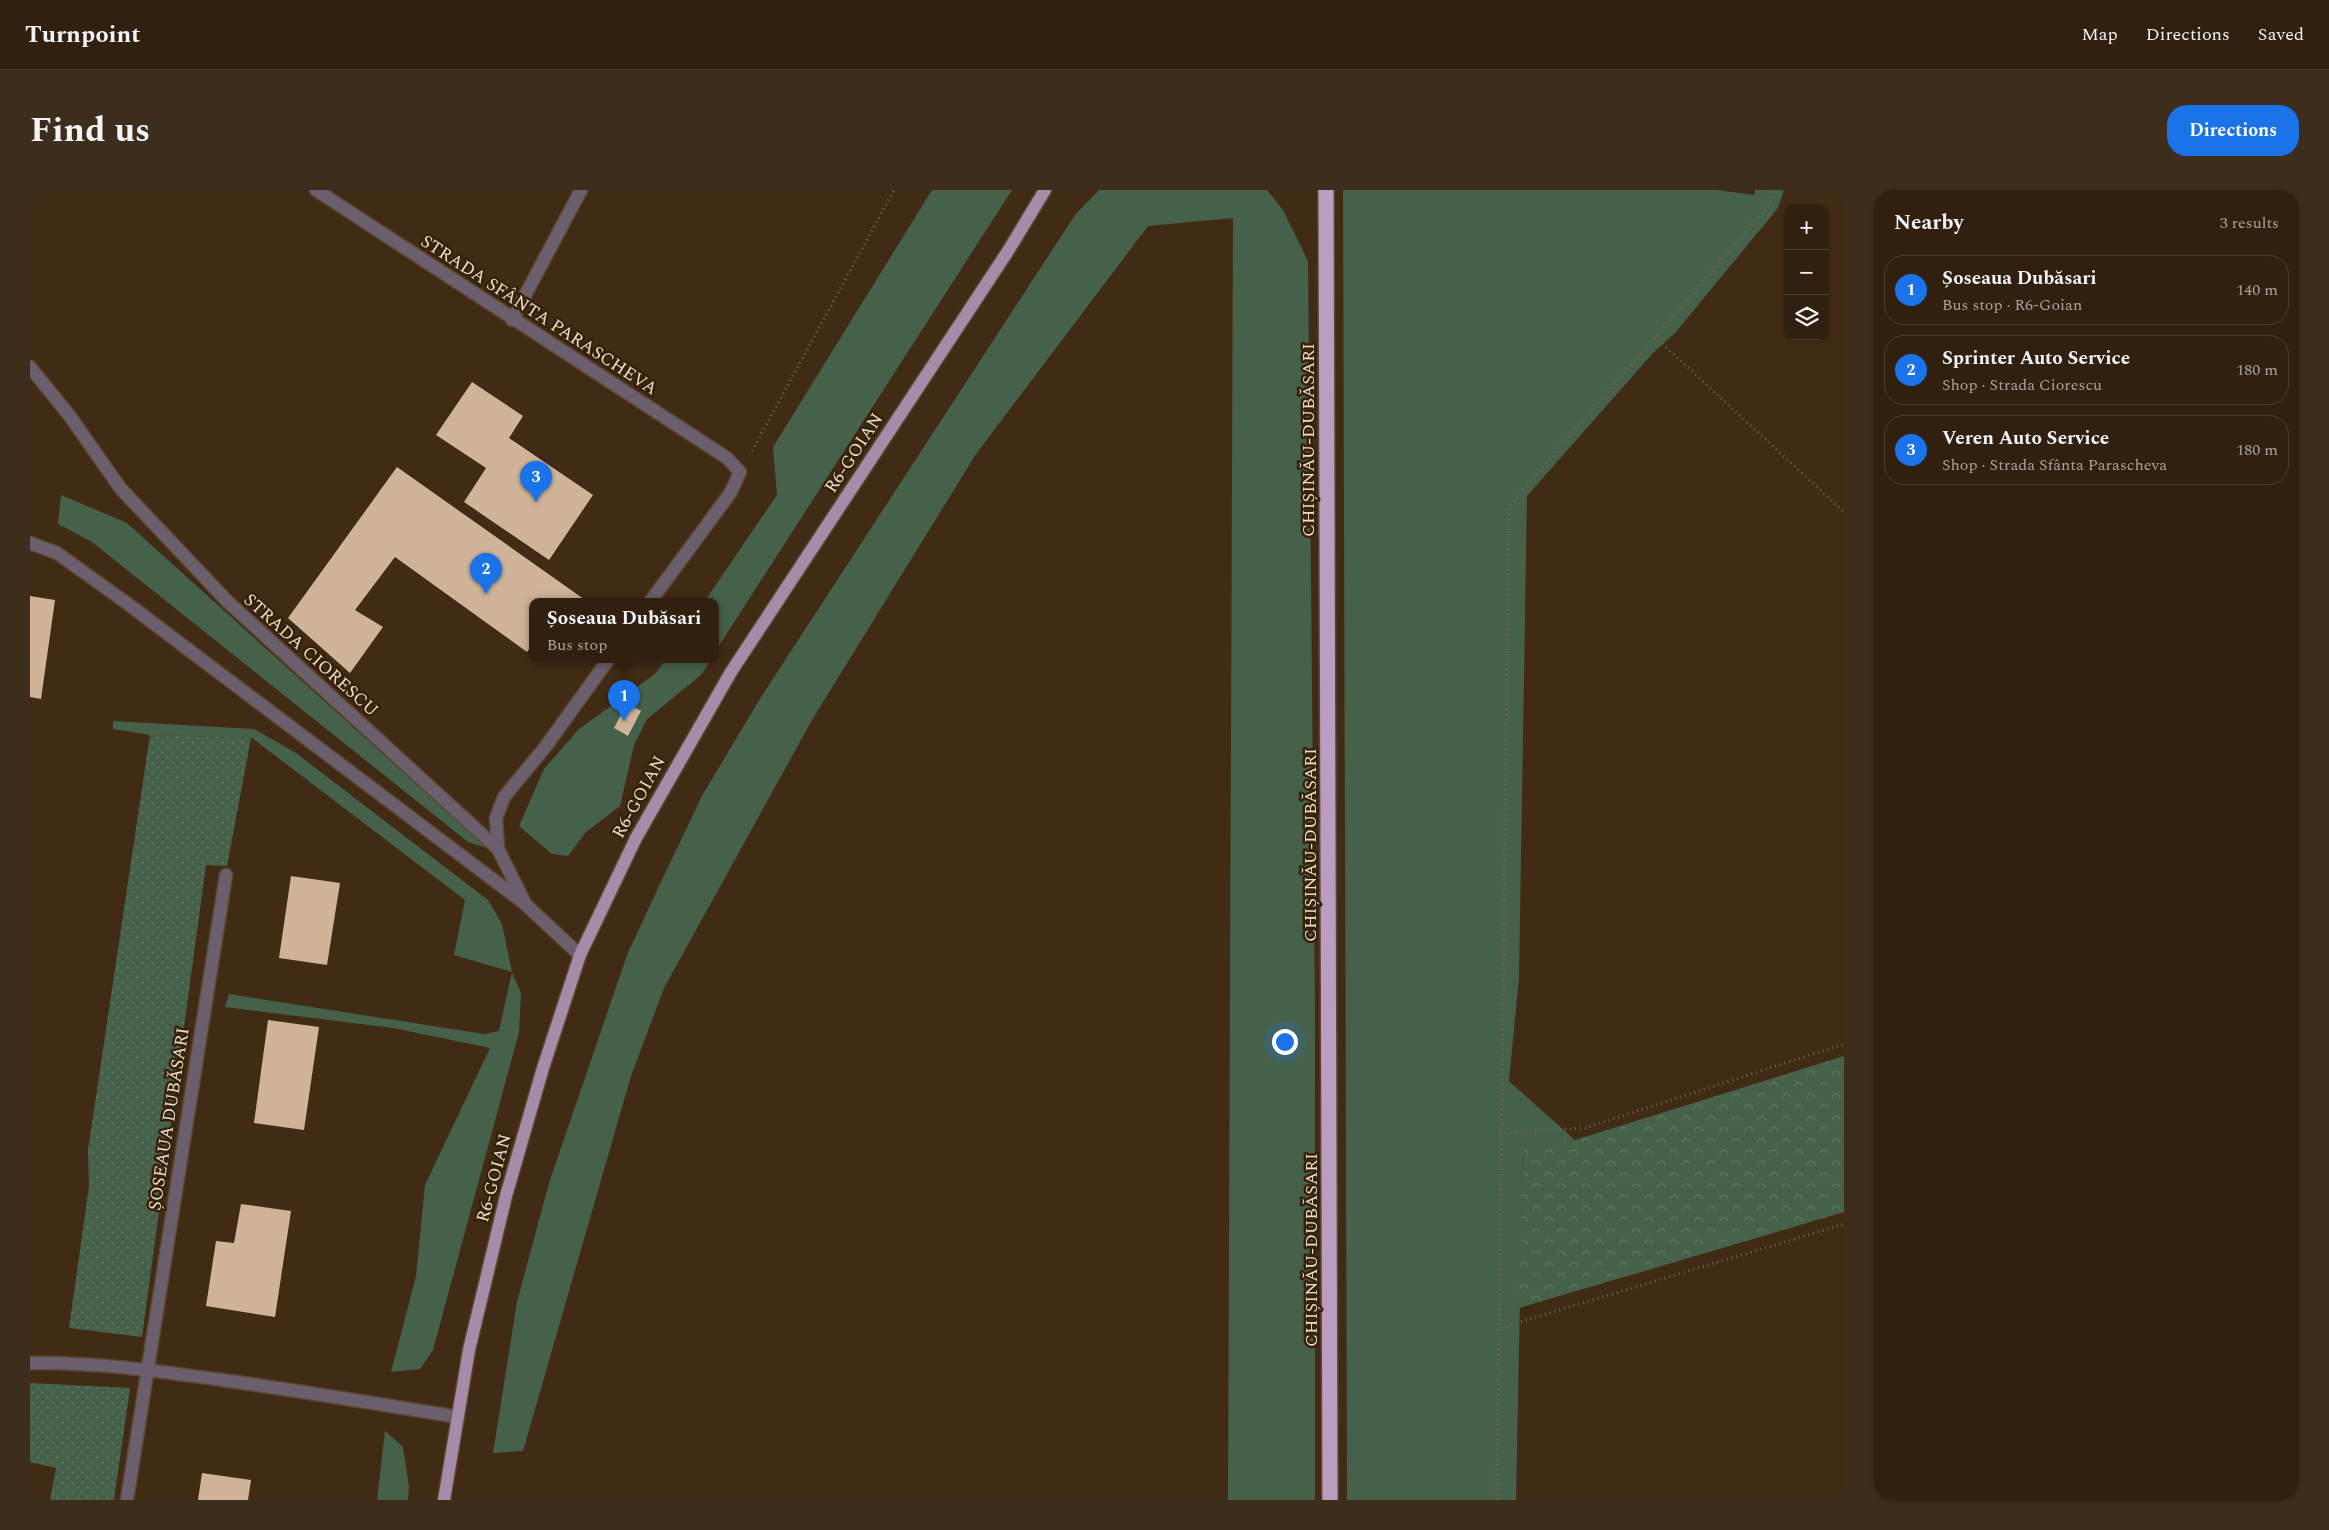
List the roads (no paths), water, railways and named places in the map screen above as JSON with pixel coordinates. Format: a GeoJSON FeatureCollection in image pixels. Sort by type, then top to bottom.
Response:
{"type":"FeatureCollection","features":[{"type":"Feature","properties":{"kind":"highway","name":"CHIȘINĂU-DUBĂSARI"},"geometry":{"type":"LineString","coordinates":[[1326,190],[1330,1500]]}},
{"type":"Feature","properties":{"kind":"main road","name":"R6-GOIAN"},"geometry":{"type":"LineString","coordinates":[[444,1500],[469,1350],[506,1196],[543,1068],[580,955],[636,838],[731,672],[1008,251],[1045,190]]}},
{"type":"Feature","properties":{"kind":"street","name":"STRADA SFÂNTA PARASCHEVA"},"geometry":{"type":"LineString","coordinates":[[316,190],[512,320],[727,458],[740,472],[731,492],[653,598]]}},
{"type":"Feature","properties":{"kind":"street"},"geometry":{"type":"LineString","coordinates":[[512,320],[581,190]]}},
{"type":"Feature","properties":{"kind":"street","name":"STRADA CIORESCU"},"geometry":{"type":"LineString","coordinates":[[30,367],[70,415],[121,489],[228,602],[498,849],[526,905],[580,955]]}},
{"type":"Feature","properties":{"kind":"street"},"geometry":{"type":"LineString","coordinates":[[30,543],[57,553],[128,604],[526,905]]}},
{"type":"Feature","properties":{"kind":"street"},"geometry":{"type":"LineString","coordinates":[[498,849],[496,818],[504,797],[546,746],[606,663]]}},
{"type":"Feature","properties":{"kind":"street","name":"ȘOSEAUA DUBĂSARI"},"geometry":{"type":"LineString","coordinates":[[127,1500],[146,1369],[226,875]]}},
{"type":"Feature","properties":{"kind":"street"},"geometry":{"type":"LineString","coordinates":[[30,1363],[70,1362],[146,1369],[295,1390],[458,1417]]}},
{"type":"Feature","properties":{"kind":"place","name":"Veren Auto Service"},"geometry":{"type":"Point","coordinates":[536,502]}},
{"type":"Feature","properties":{"kind":"place","name":"Sprinter Auto Service"},"geometry":{"type":"Point","coordinates":[486,594]}},
{"type":"Feature","properties":{"kind":"place","name":"Șoseaua Dubăsari"},"geometry":{"type":"Point","coordinates":[624,721]}}]}
